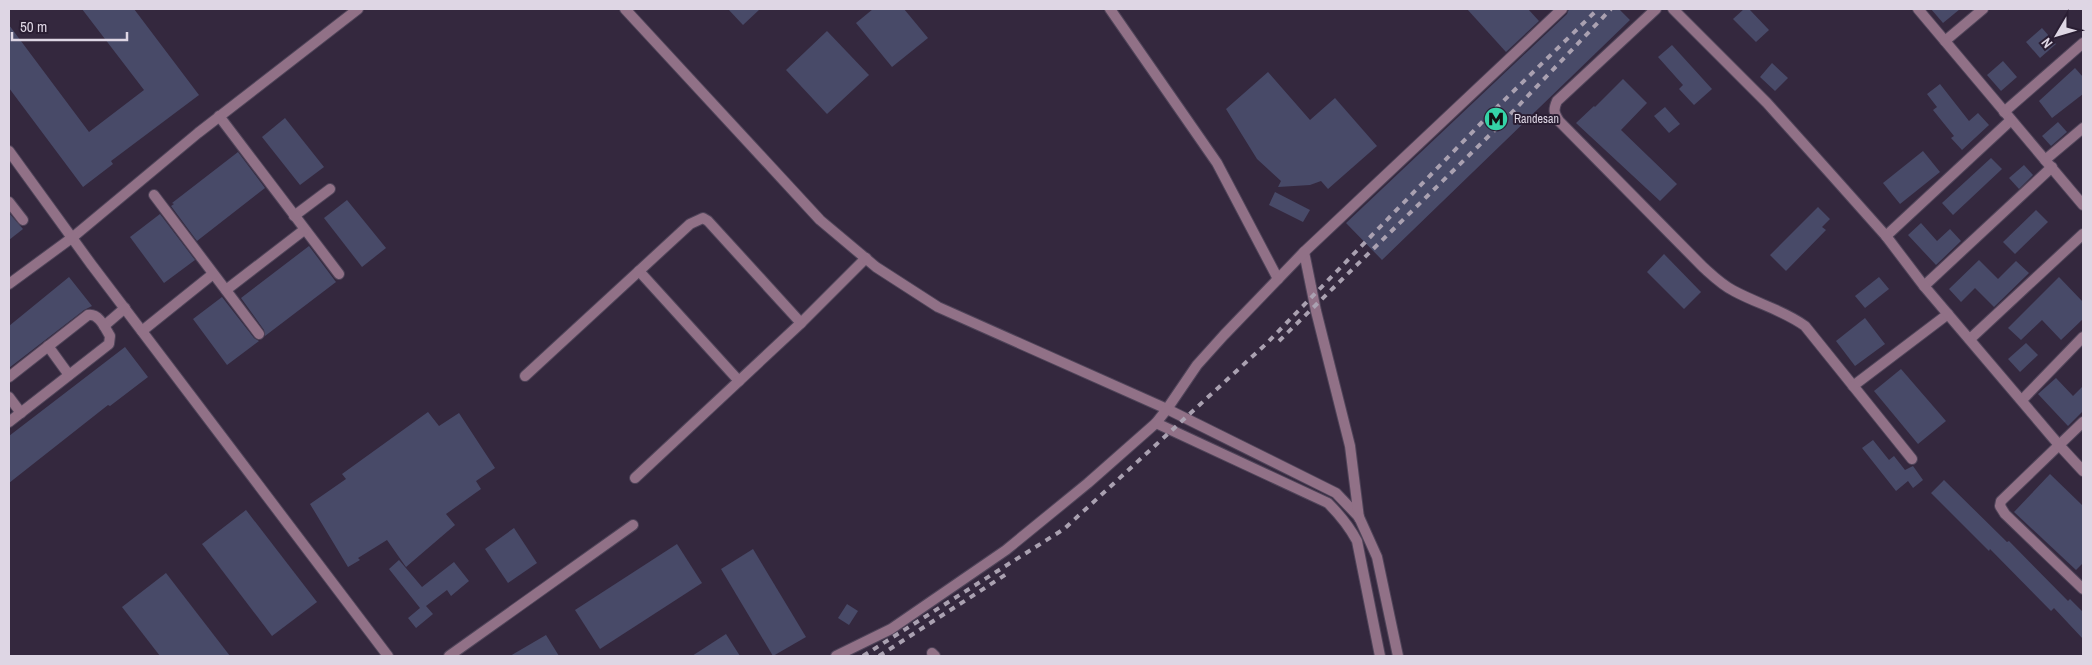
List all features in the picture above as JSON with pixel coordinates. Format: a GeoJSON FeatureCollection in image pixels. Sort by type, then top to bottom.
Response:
{"type":"FeatureCollection","features":[{"type":"Feature","properties":{"kind":"street"},"geometry":{"type":"LineString","coordinates":[[9,284],[73,237],[219,116],[358,9]]}},
{"type":"Feature","properties":{"kind":"street"},"geometry":{"type":"LineString","coordinates":[[625,9],[820,220],[876,267],[938,307],[1167,409],[1336,493],[1359,517],[1377,557],[1398,656]]}},
{"type":"Feature","properties":{"kind":"street"},"geometry":{"type":"LineString","coordinates":[[1110,9],[1217,163],[1278,279]]}},
{"type":"Feature","properties":{"kind":"street"},"geometry":{"type":"LineString","coordinates":[[836,656],[891,629],[1006,550],[1088,483],[1156,423],[1197,366],[1224,335],[1304,252],[1562,9]]}},
{"type":"Feature","properties":{"kind":"street"},"geometry":{"type":"LineString","coordinates":[[1656,9],[1557,102],[1554,114],[1703,267],[1734,291],[1790,316],[1805,326],[1912,459]]}},
{"type":"Feature","properties":{"kind":"street"},"geometry":{"type":"LineString","coordinates":[[1673,9],[1767,103],[1886,236],[1924,286],[2083,471]]}},
{"type":"Feature","properties":{"kind":"street"},"geometry":{"type":"LineString","coordinates":[[1918,9],[2083,206]]}},
{"type":"Feature","properties":{"kind":"street"},"geometry":{"type":"LineString","coordinates":[[1945,41],[1983,9]]}},
{"type":"Feature","properties":{"kind":"street"},"geometry":{"type":"LineString","coordinates":[[1886,236],[2083,43]]}},
{"type":"Feature","properties":{"kind":"street"},"geometry":{"type":"LineString","coordinates":[[219,116],[339,274]]}},
{"type":"Feature","properties":{"kind":"street"},"geometry":{"type":"LineString","coordinates":[[1924,286],[2049,164],[2083,128]]}},
{"type":"Feature","properties":{"kind":"street"},"geometry":{"type":"LineString","coordinates":[[9,152],[388,656]]}},
{"type":"Feature","properties":{"kind":"street"},"geometry":{"type":"LineString","coordinates":[[294,216],[330,189]]}},
{"type":"Feature","properties":{"kind":"street"},"geometry":{"type":"LineString","coordinates":[[154,196],[259,334]]}},
{"type":"Feature","properties":{"kind":"street"},"geometry":{"type":"LineString","coordinates":[[9,202],[23,220]]}},
{"type":"Feature","properties":{"kind":"street"},"geometry":{"type":"LineString","coordinates":[[525,376],[690,224],[703,218],[708,221],[801,323]]}},
{"type":"Feature","properties":{"kind":"street"},"geometry":{"type":"LineString","coordinates":[[226,290],[304,230]]}},
{"type":"Feature","properties":{"kind":"street"},"geometry":{"type":"LineString","coordinates":[[1970,339],[2083,234]]}},
{"type":"Feature","properties":{"kind":"street"},"geometry":{"type":"LineString","coordinates":[[1304,252],[1316,311],[1350,446],[1359,517],[1357,541],[1380,656]]}},
{"type":"Feature","properties":{"kind":"street"},"geometry":{"type":"LineString","coordinates":[[635,478],[801,323],[866,258]]}},
{"type":"Feature","properties":{"kind":"street"},"geometry":{"type":"LineString","coordinates":[[639,271],[739,381]]}},
{"type":"Feature","properties":{"kind":"street"},"geometry":{"type":"LineString","coordinates":[[142,331],[213,274]]}},
{"type":"Feature","properties":{"kind":"street"},"geometry":{"type":"LineString","coordinates":[[104,326],[125,308]]}},
{"type":"Feature","properties":{"kind":"street"},"geometry":{"type":"LineString","coordinates":[[1853,386],[1948,314]]}},
{"type":"Feature","properties":{"kind":"street"},"geometry":{"type":"LineString","coordinates":[[9,377],[88,315],[96,316],[110,336],[109,344],[9,422]]}},
{"type":"Feature","properties":{"kind":"street"},"geometry":{"type":"LineString","coordinates":[[2022,400],[2083,337]]}},
{"type":"Feature","properties":{"kind":"street"},"geometry":{"type":"LineString","coordinates":[[48,346],[70,375]]}},
{"type":"Feature","properties":{"kind":"street"},"geometry":{"type":"LineString","coordinates":[[9,397],[21,413]]}},
{"type":"Feature","properties":{"kind":"street"},"geometry":{"type":"LineString","coordinates":[[2083,422],[2001,500],[2000,506],[2005,514],[2083,589]]}},
{"type":"Feature","properties":{"kind":"street"},"geometry":{"type":"LineString","coordinates":[[1156,423],[1328,503],[1350,528],[1357,541]]}},
{"type":"Feature","properties":{"kind":"street"},"geometry":{"type":"LineString","coordinates":[[449,656],[633,525]]}},
{"type":"Feature","properties":{"kind":"building"},"geometry":{"type":"Polygon","coordinates":[[[82,9],[134,9],[199,95],[111,161],[113,164],[83,187],[9,88],[9,25],[89,132],[144,90],[82,9]]]}},
{"type":"Feature","properties":{"kind":"building"},"geometry":{"type":"Polygon","coordinates":[[[728,9],[760,9],[743,25],[728,9]]]}},
{"type":"Feature","properties":{"kind":"building"},"geometry":{"type":"Polygon","coordinates":[[[873,9],[904,9],[928,38],[892,67],[856,23],[873,9]]]}},
{"type":"Feature","properties":{"kind":"building"},"geometry":{"type":"Polygon","coordinates":[[[1467,9],[1528,9],[1539,21],[1506,52],[1467,9]]]}},
{"type":"Feature","properties":{"kind":"building","name":"Randesan"},"geometry":{"type":"Polygon","coordinates":[[[1569,9],[1619,9],[1630,20],[1382,260],[1346,223],[1567,14],[1569,9]]]}},
{"type":"Feature","properties":{"kind":"building"},"geometry":{"type":"Polygon","coordinates":[[[1744,9],[1749,9],[1769,30],[1756,42],[1733,19],[1744,9]]]}},
{"type":"Feature","properties":{"kind":"building"},"geometry":{"type":"Polygon","coordinates":[[[1931,9],[1960,9],[1943,23],[1931,9]]]}},
{"type":"Feature","properties":{"kind":"building"},"geometry":{"type":"Polygon","coordinates":[[[2042,28],[2056,44],[2040,58],[2026,42],[2042,28]]]}},
{"type":"Feature","properties":{"kind":"building"},"geometry":{"type":"Polygon","coordinates":[[[827,31],[869,75],[827,114],[786,70],[827,31]]]}},
{"type":"Feature","properties":{"kind":"building"},"geometry":{"type":"Polygon","coordinates":[[[1672,45],[1712,89],[1694,105],[1679,89],[1683,85],[1658,57],[1672,45]]]}},
{"type":"Feature","properties":{"kind":"building"},"geometry":{"type":"Polygon","coordinates":[[[2003,61],[2017,77],[2001,91],[1987,75],[2003,61]]]}},
{"type":"Feature","properties":{"kind":"building"},"geometry":{"type":"Polygon","coordinates":[[[1772,63],[1788,78],[1775,91],[1760,77],[1772,63]]]}},
{"type":"Feature","properties":{"kind":"building"},"geometry":{"type":"Polygon","coordinates":[[[2075,68],[2083,77],[2083,94],[2052,118],[2039,101],[2075,68]]]}},
{"type":"Feature","properties":{"kind":"building"},"geometry":{"type":"Polygon","coordinates":[[[1268,72],[1310,120],[1335,98],[1377,146],[1328,189],[1321,181],[1310,185],[1278,187],[1281,181],[1257,159],[1226,109],[1268,72]]]}},
{"type":"Feature","properties":{"kind":"building"},"geometry":{"type":"Polygon","coordinates":[[[1623,79],[1647,103],[1621,130],[1677,184],[1660,201],[1576,123],[1623,79]]]}},
{"type":"Feature","properties":{"kind":"building"},"geometry":{"type":"Polygon","coordinates":[[[1940,84],[1969,121],[1978,113],[1989,125],[1962,150],[1951,138],[1954,136],[1933,110],[1937,107],[1927,94],[1940,84]]]}},
{"type":"Feature","properties":{"kind":"building"},"geometry":{"type":"Polygon","coordinates":[[[1665,107],[1680,124],[1669,133],[1654,116],[1665,107]]]}},
{"type":"Feature","properties":{"kind":"building"},"geometry":{"type":"Polygon","coordinates":[[[285,118],[324,167],[300,185],[262,137],[285,118]]]}},
{"type":"Feature","properties":{"kind":"building"},"geometry":{"type":"Polygon","coordinates":[[[2058,122],[2067,132],[2051,146],[2042,136],[2058,122]]]}},
{"type":"Feature","properties":{"kind":"building"},"geometry":{"type":"Polygon","coordinates":[[[1923,151],[1940,172],[1900,204],[1883,183],[1923,151]]]}},
{"type":"Feature","properties":{"kind":"building"},"geometry":{"type":"Polygon","coordinates":[[[238,152],[265,188],[197,241],[171,206],[174,204],[172,203],[238,152]]]}},
{"type":"Feature","properties":{"kind":"building"},"geometry":{"type":"Polygon","coordinates":[[[1991,158],[2002,169],[1953,215],[1942,203],[1991,158]]]}},
{"type":"Feature","properties":{"kind":"building"},"geometry":{"type":"Polygon","coordinates":[[[2024,165],[2033,175],[2019,189],[2009,178],[2024,165]]]}},
{"type":"Feature","properties":{"kind":"building"},"geometry":{"type":"Polygon","coordinates":[[[1275,192],[1310,210],[1303,222],[1269,205],[1275,192]]]}},
{"type":"Feature","properties":{"kind":"building"},"geometry":{"type":"Polygon","coordinates":[[[347,200],[386,248],[362,267],[324,218],[347,200]]]}},
{"type":"Feature","properties":{"kind":"building"},"geometry":{"type":"Polygon","coordinates":[[[1818,207],[1830,219],[1822,227],[1826,230],[1786,271],[1770,255],[1818,207]]]}},
{"type":"Feature","properties":{"kind":"building"},"geometry":{"type":"Polygon","coordinates":[[[2036,210],[2048,222],[2015,254],[2003,242],[2036,210]]]}},
{"type":"Feature","properties":{"kind":"building"},"geometry":{"type":"Polygon","coordinates":[[[9,213],[23,229],[9,240],[9,213]]]}},
{"type":"Feature","properties":{"kind":"building"},"geometry":{"type":"Polygon","coordinates":[[[160,214],[195,260],[164,283],[130,237],[160,214]]]}},
{"type":"Feature","properties":{"kind":"building"},"geometry":{"type":"Polygon","coordinates":[[[1921,223],[1937,241],[1950,229],[1961,241],[1936,265],[1908,235],[1921,223]]]}},
{"type":"Feature","properties":{"kind":"building"},"geometry":{"type":"Polygon","coordinates":[[[309,246],[336,282],[265,336],[264,330],[241,298],[309,246]]]}},
{"type":"Feature","properties":{"kind":"building"},"geometry":{"type":"Polygon","coordinates":[[[1664,254],[1701,292],[1684,309],[1647,272],[1664,254]]]}},
{"type":"Feature","properties":{"kind":"building"},"geometry":{"type":"Polygon","coordinates":[[[1979,260],[1998,279],[2016,261],[2029,273],[1994,307],[1975,288],[1961,302],[1949,289],[1979,260]]]}},
{"type":"Feature","properties":{"kind":"building"},"geometry":{"type":"Polygon","coordinates":[[[69,277],[92,306],[84,310],[9,368],[9,326],[69,277]]]}},
{"type":"Feature","properties":{"kind":"building"},"geometry":{"type":"Polygon","coordinates":[[[1879,277],[1889,289],[1865,308],[1855,296],[1879,277]]]}},
{"type":"Feature","properties":{"kind":"building"},"geometry":{"type":"Polygon","coordinates":[[[2059,277],[2083,302],[2083,319],[2061,340],[2042,320],[2021,340],[2008,328],[2059,277]]]}},
{"type":"Feature","properties":{"kind":"building"},"geometry":{"type":"Polygon","coordinates":[[[222,297],[254,338],[259,341],[227,365],[193,319],[222,297]]]}},
{"type":"Feature","properties":{"kind":"building"},"geometry":{"type":"Polygon","coordinates":[[[1865,318],[1885,344],[1855,366],[1836,341],[1865,318]]]}},
{"type":"Feature","properties":{"kind":"building"},"geometry":{"type":"Polygon","coordinates":[[[2026,343],[2038,355],[2020,372],[2008,359],[2026,343]]]}},
{"type":"Feature","properties":{"kind":"building"},"geometry":{"type":"Polygon","coordinates":[[[125,347],[148,377],[110,406],[108,405],[9,483],[9,436],[125,347]]]}},
{"type":"Feature","properties":{"kind":"building"},"geometry":{"type":"Polygon","coordinates":[[[1901,369],[1946,421],[1918,444],[1874,391],[1901,369]]]}},
{"type":"Feature","properties":{"kind":"building"},"geometry":{"type":"Polygon","coordinates":[[[2056,378],[2073,396],[2083,386],[2083,411],[2068,426],[2038,394],[2056,378]]]}},
{"type":"Feature","properties":{"kind":"building"},"geometry":{"type":"Polygon","coordinates":[[[428,412],[439,426],[459,413],[495,468],[476,481],[481,489],[446,514],[455,525],[406,567],[387,540],[358,558],[360,560],[348,567],[310,504],[346,479],[342,474],[428,412]]]}},
{"type":"Feature","properties":{"kind":"building"},"geometry":{"type":"Polygon","coordinates":[[[1873,440],[1889,460],[1894,456],[1905,470],[1913,466],[1923,480],[1913,488],[1908,481],[1896,491],[1862,448],[1873,440]]]}},
{"type":"Feature","properties":{"kind":"building"},"geometry":{"type":"Polygon","coordinates":[[[2050,474],[2083,506],[2083,563],[2076,570],[2014,512],[2050,474]]]}},
{"type":"Feature","properties":{"kind":"building"},"geometry":{"type":"Polygon","coordinates":[[[1944,480],[2007,542],[2009,541],[2068,601],[2070,599],[2083,612],[2083,639],[2054,608],[2051,611],[1931,493],[1944,480]]]}},
{"type":"Feature","properties":{"kind":"building"},"geometry":{"type":"Polygon","coordinates":[[[246,510],[317,602],[272,636],[202,544],[246,510]]]}},
{"type":"Feature","properties":{"kind":"building"},"geometry":{"type":"Polygon","coordinates":[[[514,528],[537,563],[508,583],[485,549],[514,528]]]}},
{"type":"Feature","properties":{"kind":"building"},"geometry":{"type":"Polygon","coordinates":[[[677,544],[702,583],[600,649],[575,610],[677,544]]]}},
{"type":"Feature","properties":{"kind":"building"},"geometry":{"type":"Polygon","coordinates":[[[753,549],[806,637],[773,656],[721,569],[753,549]]]}},
{"type":"Feature","properties":{"kind":"building"},"geometry":{"type":"Polygon","coordinates":[[[399,560],[422,587],[454,562],[469,581],[451,596],[447,590],[426,606],[433,614],[416,628],[408,618],[420,608],[389,569],[399,560]]]}},
{"type":"Feature","properties":{"kind":"building"},"geometry":{"type":"Polygon","coordinates":[[[166,573],[230,656],[160,656],[122,607],[166,573]]]}},
{"type":"Feature","properties":{"kind":"building"},"geometry":{"type":"Polygon","coordinates":[[[847,604],[858,611],[849,625],[838,618],[847,604]]]}},
{"type":"Feature","properties":{"kind":"building"},"geometry":{"type":"Polygon","coordinates":[[[726,634],[740,656],[692,656],[726,634]]]}},
{"type":"Feature","properties":{"kind":"building"},"geometry":{"type":"Polygon","coordinates":[[[546,635],[559,656],[510,656],[546,635]]]}},
{"type":"Feature","properties":{"kind":"railway"},"geometry":{"type":"LineString","coordinates":[[863,656],[1064,529],[1266,344],[1490,114],[1598,9]]}},
{"type":"Feature","properties":{"kind":"railway"},"geometry":{"type":"LineString","coordinates":[[1279,341],[1500,125],[1611,9]]}},
{"type":"Feature","properties":{"kind":"railway"},"geometry":{"type":"LineString","coordinates":[[879,656],[1008,573]]}},
{"type":"Feature","properties":{"kind":"place","name":"Randesan"},"geometry":{"type":"Point","coordinates":[1496,119]}}]}
